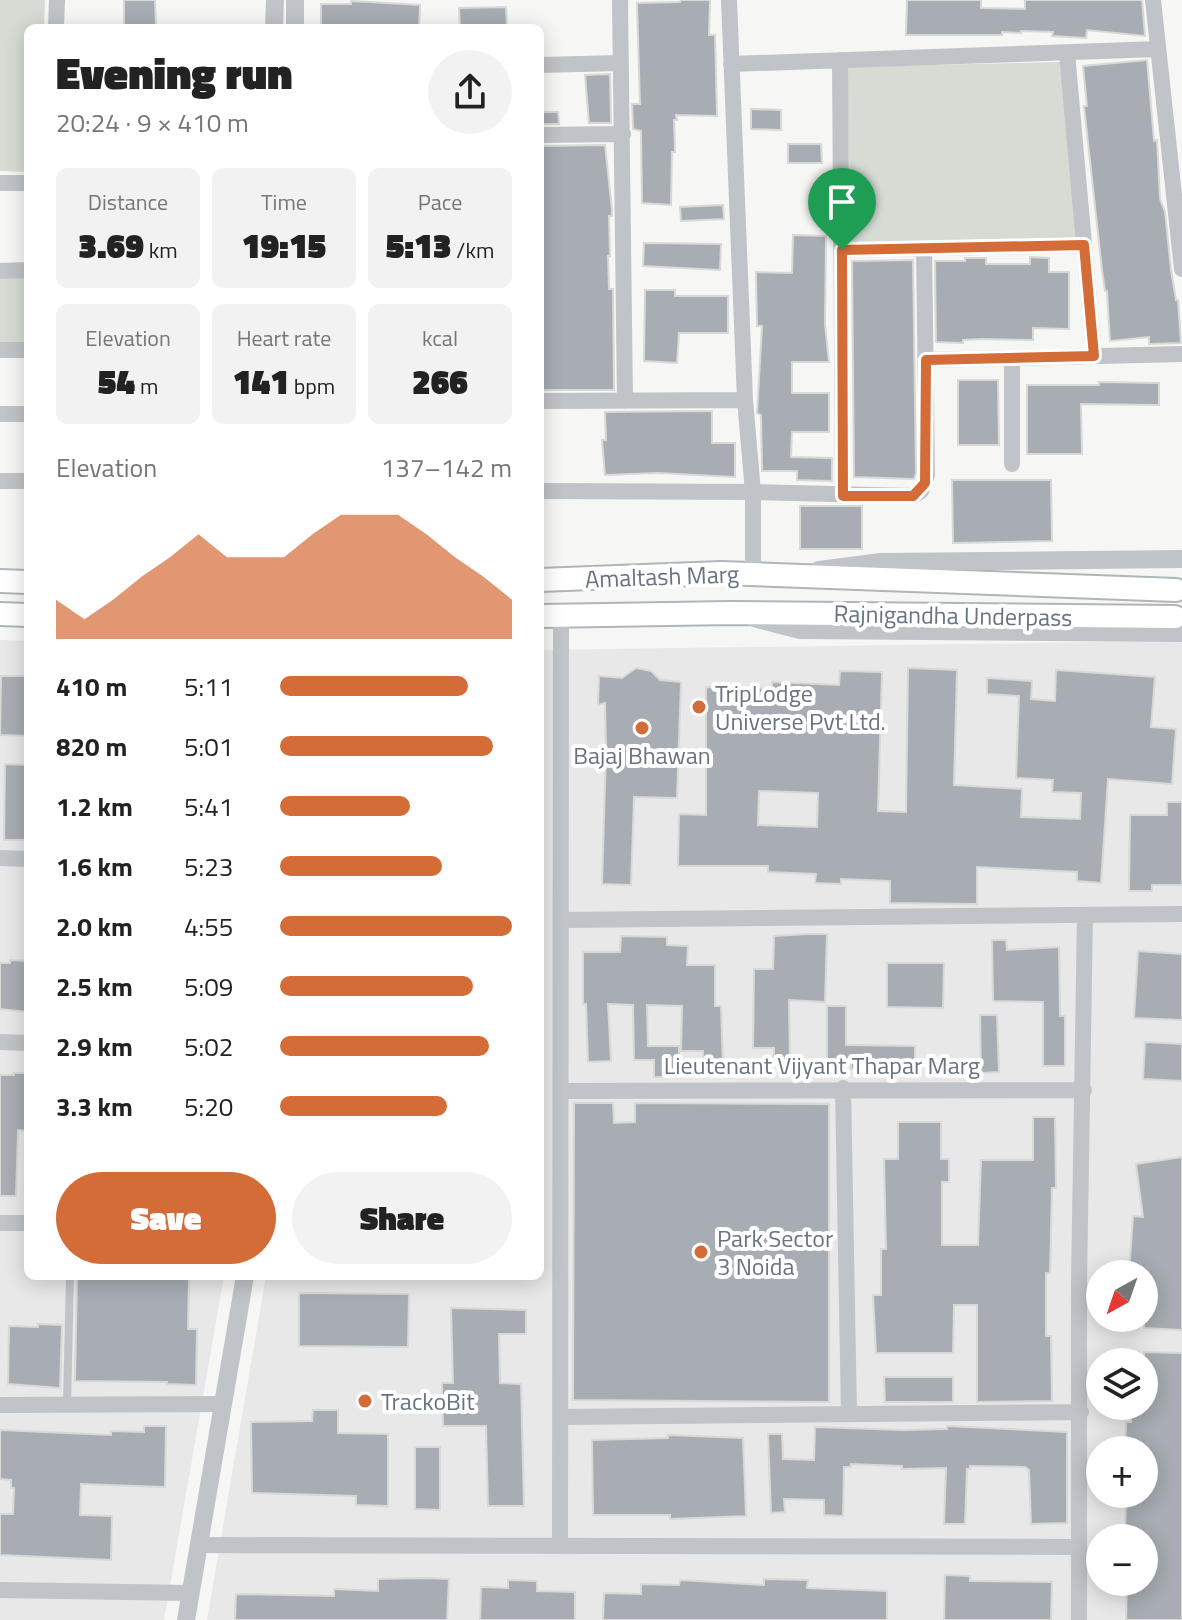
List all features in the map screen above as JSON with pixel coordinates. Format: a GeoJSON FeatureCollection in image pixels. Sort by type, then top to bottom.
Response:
{"type":"FeatureCollection","features":[{"type":"Feature","properties":{"kind":"main road","name":"Amaltash Marg"},"geometry":{"type":"LineString","coordinates":[[544,580],[785,574]]}},
{"type":"Feature","properties":{"kind":"main road","name":"Rajnigandha Underpass"},"geometry":{"type":"LineString","coordinates":[[785,574],[1176,590]]}},
{"type":"Feature","properties":{"kind":"main road"},"geometry":{"type":"LineString","coordinates":[[0,581],[24,582]]}},
{"type":"Feature","properties":{"kind":"main road","name":"Amaltash Marg"},"geometry":{"type":"LineString","coordinates":[[551,616],[731,613]]}},
{"type":"Feature","properties":{"kind":"main road","name":"Rajnigandha Underpass"},"geometry":{"type":"LineString","coordinates":[[731,613],[1178,625]]}},
{"type":"Feature","properties":{"kind":"main road"},"geometry":{"type":"LineString","coordinates":[[0,614],[24,615]]}},
{"type":"Feature","properties":{"kind":"street"},"geometry":{"type":"LineString","coordinates":[[56,24],[57,0]]}},
{"type":"Feature","properties":{"kind":"street"},"geometry":{"type":"LineString","coordinates":[[274,24],[275,0]]}},
{"type":"Feature","properties":{"kind":"street"},"geometry":{"type":"LineString","coordinates":[[295,0],[295,24]]}},
{"type":"Feature","properties":{"kind":"street"},"geometry":{"type":"LineString","coordinates":[[620,0],[625,401]]}},
{"type":"Feature","properties":{"kind":"street"},"geometry":{"type":"LineString","coordinates":[[729,0],[745,400],[753,492],[753,573]]}},
{"type":"Feature","properties":{"kind":"street"},"geometry":{"type":"LineString","coordinates":[[1153,0],[1182,269]]}},
{"type":"Feature","properties":{"kind":"street"},"geometry":{"type":"LineString","coordinates":[[731,64],[1158,49]]}},
{"type":"Feature","properties":{"kind":"street"},"geometry":{"type":"LineString","coordinates":[[1067,53],[1094,356]]}},
{"type":"Feature","properties":{"kind":"street"},"geometry":{"type":"LineString","coordinates":[[840,60],[843,496]]}},
{"type":"Feature","properties":{"kind":"street"},"geometry":{"type":"LineString","coordinates":[[544,65],[620,63]]}},
{"type":"Feature","properties":{"kind":"street"},"geometry":{"type":"LineString","coordinates":[[544,135],[623,134]]}},
{"type":"Feature","properties":{"kind":"street"},"geometry":{"type":"LineString","coordinates":[[0,183],[24,183]]}},
{"type":"Feature","properties":{"kind":"street"},"geometry":{"type":"LineString","coordinates":[[842,250],[1084,245]]}},
{"type":"Feature","properties":{"kind":"street"},"geometry":{"type":"LineString","coordinates":[[544,491],[913,496],[925,483],[924,248]]}},
{"type":"Feature","properties":{"kind":"street"},"geometry":{"type":"LineString","coordinates":[[0,271],[24,270]]}},
{"type":"Feature","properties":{"kind":"street"},"geometry":{"type":"LineString","coordinates":[[0,350],[24,350]]}},
{"type":"Feature","properties":{"kind":"street"},"geometry":{"type":"LineString","coordinates":[[926,360],[1182,354]]}},
{"type":"Feature","properties":{"kind":"street"},"geometry":{"type":"LineString","coordinates":[[1012,358],[1012,464]]}},
{"type":"Feature","properties":{"kind":"street"},"geometry":{"type":"LineString","coordinates":[[544,401],[745,400]]}},
{"type":"Feature","properties":{"kind":"street"},"geometry":{"type":"LineString","coordinates":[[0,414],[24,414]]}},
{"type":"Feature","properties":{"kind":"street"},"geometry":{"type":"LineString","coordinates":[[0,481],[24,481]]}},
{"type":"Feature","properties":{"kind":"street"},"geometry":{"type":"LineString","coordinates":[[785,574],[881,562],[1182,559]]}},
{"type":"Feature","properties":{"kind":"street"},"geometry":{"type":"LineString","coordinates":[[551,616],[561,920],[560,1546]]}},
{"type":"Feature","properties":{"kind":"street"},"geometry":{"type":"LineString","coordinates":[[0,858],[24,859]]}},
{"type":"Feature","properties":{"kind":"street"},"geometry":{"type":"LineString","coordinates":[[561,920],[1182,914]]}},
{"type":"Feature","properties":{"kind":"street"},"geometry":{"type":"LineString","coordinates":[[1079,1620],[1079,1282],[1085,915]]}},
{"type":"Feature","properties":{"kind":"street"},"geometry":{"type":"LineString","coordinates":[[0,1042],[24,1043]]}},
{"type":"Feature","properties":{"kind":"street"},"geometry":{"type":"LineString","coordinates":[[843,1088],[849,1414]]}},
{"type":"Feature","properties":{"kind":"street","name":"Lieutenant Vijyant Thapar Marg"},"geometry":{"type":"LineString","coordinates":[[561,1091],[843,1088],[1084,1090]]}},
{"type":"Feature","properties":{"kind":"street"},"geometry":{"type":"LineString","coordinates":[[0,1223],[24,1223]]}},
{"type":"Feature","properties":{"kind":"street"},"geometry":{"type":"LineString","coordinates":[[186,1620],[244,1280]]}},
{"type":"Feature","properties":{"kind":"street"},"geometry":{"type":"LineString","coordinates":[[0,1405],[223,1404]]}},
{"type":"Feature","properties":{"kind":"street"},"geometry":{"type":"LineString","coordinates":[[561,1417],[1081,1412]]}},
{"type":"Feature","properties":{"kind":"street"},"geometry":{"type":"LineString","coordinates":[[199,1545],[1079,1547]]}},
{"type":"Feature","properties":{"kind":"street"},"geometry":{"type":"LineString","coordinates":[[0,1590],[190,1593]]}},
{"type":"Feature","properties":{"kind":"lane"},"geometry":{"type":"LineString","coordinates":[[67,1405],[70,1280]]}},
{"type":"Feature","properties":{"kind":"shaded area"},"geometry":{"type":"Polygon","coordinates":[[[0,0],[45,0],[44,24],[24,24],[24,172],[0,171],[0,0]]]}},
{"type":"Feature","properties":{"kind":"shaded area"},"geometry":{"type":"Polygon","coordinates":[[[1062,62],[1077,238],[851,242],[847,67],[1062,62]]]}},
{"type":"Feature","properties":{"kind":"shaded area"},"geometry":{"type":"Polygon","coordinates":[[[24,270],[24,350],[0,350],[0,271],[24,270]]]}},
{"type":"Feature","properties":{"kind":"shaded area"},"geometry":{"type":"Polygon","coordinates":[[[0,640],[24,641],[24,1280],[223,1280],[164,1620],[0,1620],[0,640]]]}},
{"type":"Feature","properties":{"kind":"shaded area"},"geometry":{"type":"Polygon","coordinates":[[[1182,641],[1182,1620],[207,1620],[265,1280],[544,1280],[544,650],[1182,641]]]}},
{"type":"Feature","properties":{"kind":"building"},"geometry":{"type":"Polygon","coordinates":[[[124,0],[155,0],[156,24],[124,24],[124,0]]]}},
{"type":"Feature","properties":{"kind":"building"},"geometry":{"type":"Polygon","coordinates":[[[710,0],[709,35],[715,35],[717,116],[676,115],[671,205],[642,203],[641,131],[633,129],[632,104],[640,104],[637,3],[710,0]]]}},
{"type":"Feature","properties":{"kind":"building"},"geometry":{"type":"Polygon","coordinates":[[[907,0],[981,0],[981,8],[1025,9],[1025,0],[1142,0],[1145,36],[1087,30],[1086,38],[1052,36],[1053,32],[1021,31],[1002,32],[1002,35],[906,35],[907,0]]]}},
{"type":"Feature","properties":{"kind":"building"},"geometry":{"type":"Polygon","coordinates":[[[351,1],[420,5],[419,24],[321,24],[321,4],[351,4],[351,1]]]}},
{"type":"Feature","properties":{"kind":"building"},"geometry":{"type":"Polygon","coordinates":[[[506,7],[507,24],[460,24],[459,8],[506,7]]]}},
{"type":"Feature","properties":{"kind":"building"},"geometry":{"type":"Polygon","coordinates":[[[1147,60],[1154,141],[1157,140],[1160,199],[1165,212],[1171,270],[1178,300],[1181,343],[1149,344],[1149,337],[1110,341],[1107,291],[1084,106],[1087,106],[1083,66],[1147,60]]]}},
{"type":"Feature","properties":{"kind":"building"},"geometry":{"type":"Polygon","coordinates":[[[610,74],[611,123],[589,123],[585,75],[610,74]]]}},
{"type":"Feature","properties":{"kind":"building"},"geometry":{"type":"Polygon","coordinates":[[[751,109],[781,110],[781,130],[751,129],[751,109]]]}},
{"type":"Feature","properties":{"kind":"building"},"geometry":{"type":"Polygon","coordinates":[[[544,112],[558,112],[559,124],[544,124],[544,112]]]}},
{"type":"Feature","properties":{"kind":"building"},"geometry":{"type":"Polygon","coordinates":[[[788,144],[821,144],[822,163],[788,163],[788,144]]]}},
{"type":"Feature","properties":{"kind":"building"},"geometry":{"type":"Polygon","coordinates":[[[605,145],[612,210],[612,216],[609,216],[608,256],[609,289],[613,289],[614,390],[544,390],[544,146],[605,145]]]}},
{"type":"Feature","properties":{"kind":"building"},"geometry":{"type":"Polygon","coordinates":[[[723,205],[724,219],[681,221],[680,207],[723,205]]]}},
{"type":"Feature","properties":{"kind":"building"},"geometry":{"type":"Polygon","coordinates":[[[793,235],[826,236],[825,325],[829,362],[792,362],[792,393],[829,393],[829,432],[792,432],[791,457],[832,458],[832,481],[797,480],[797,471],[762,471],[761,415],[757,413],[762,326],[757,326],[756,272],[792,273],[793,235]]]}},
{"type":"Feature","properties":{"kind":"building"},"geometry":{"type":"Polygon","coordinates":[[[644,243],[721,244],[720,270],[643,266],[644,243]]]}},
{"type":"Feature","properties":{"kind":"building"},"geometry":{"type":"Polygon","coordinates":[[[1030,257],[1049,258],[1049,272],[1069,272],[1069,329],[1033,328],[1033,340],[936,342],[935,261],[986,258],[986,264],[1030,264],[1030,257]]]}},
{"type":"Feature","properties":{"kind":"building"},"geometry":{"type":"Polygon","coordinates":[[[913,260],[916,473],[914,479],[854,477],[852,261],[913,260]]]}},
{"type":"Feature","properties":{"kind":"building"},"geometry":{"type":"Polygon","coordinates":[[[645,290],[675,290],[675,296],[728,296],[728,333],[679,333],[677,363],[644,361],[645,290]]]}},
{"type":"Feature","properties":{"kind":"building"},"geometry":{"type":"Polygon","coordinates":[[[958,380],[998,380],[999,445],[958,445],[958,380]]]}},
{"type":"Feature","properties":{"kind":"building"},"geometry":{"type":"Polygon","coordinates":[[[1099,382],[1159,383],[1159,405],[1081,404],[1082,454],[1027,454],[1027,385],[1099,385],[1099,382]]]}},
{"type":"Feature","properties":{"kind":"building"},"geometry":{"type":"Polygon","coordinates":[[[712,411],[712,443],[735,443],[735,477],[658,473],[605,475],[602,440],[606,440],[605,412],[712,411]]]}},
{"type":"Feature","properties":{"kind":"building"},"geometry":{"type":"Polygon","coordinates":[[[952,480],[1051,480],[1052,541],[953,543],[952,480]]]}},
{"type":"Feature","properties":{"kind":"building"},"geometry":{"type":"Polygon","coordinates":[[[800,506],[862,506],[862,549],[800,549],[800,506]]]}},
{"type":"Feature","properties":{"kind":"building","name":"Bajaj Bhawan"},"geometry":{"type":"Polygon","coordinates":[[[636,668],[651,671],[660,680],[681,682],[677,798],[634,797],[631,885],[602,884],[606,751],[605,703],[598,705],[599,676],[622,678],[636,668]]]}},
{"type":"Feature","properties":{"kind":"building"},"geometry":{"type":"Polygon","coordinates":[[[908,668],[957,670],[954,785],[1022,789],[1021,817],[1080,819],[1081,793],[1052,792],[1053,780],[1016,778],[1019,696],[987,694],[987,678],[1032,681],[1031,699],[1055,701],[1056,670],[1155,677],[1151,727],[1176,729],[1172,784],[1108,779],[1101,883],[1077,881],[1077,872],[977,867],[977,904],[890,903],[890,881],[841,879],[841,884],[815,883],[816,874],[768,872],[768,866],[678,866],[679,814],[706,815],[706,687],[772,688],[772,682],[839,685],[840,671],[882,672],[878,811],[906,812],[908,668]],[[759,791],[758,825],[817,827],[818,793],[759,791]]]}},
{"type":"Feature","properties":{"kind":"building"},"geometry":{"type":"Polygon","coordinates":[[[1,676],[24,676],[24,736],[0,735],[1,676]]]}},
{"type":"Feature","properties":{"kind":"building"},"geometry":{"type":"Polygon","coordinates":[[[5,764],[24,765],[24,840],[4,840],[5,764]]]}},
{"type":"Feature","properties":{"kind":"building"},"geometry":{"type":"Polygon","coordinates":[[[1167,802],[1182,802],[1182,885],[1152,885],[1152,891],[1129,891],[1130,815],[1167,815],[1167,802]]]}},
{"type":"Feature","properties":{"kind":"building"},"geometry":{"type":"Polygon","coordinates":[[[827,934],[825,1002],[789,1000],[790,1062],[774,1062],[774,1048],[753,1048],[754,969],[773,969],[774,936],[827,934]]]}},
{"type":"Feature","properties":{"kind":"building"},"geometry":{"type":"Polygon","coordinates":[[[621,936],[667,937],[667,945],[688,946],[687,965],[715,965],[715,1006],[721,1006],[723,1066],[703,1067],[703,1051],[681,1051],[682,1006],[647,1005],[648,1046],[679,1046],[679,1077],[654,1077],[654,1060],[634,1060],[633,1005],[608,1004],[611,1061],[588,1062],[583,952],[620,952],[621,936]]]}},
{"type":"Feature","properties":{"kind":"building"},"geometry":{"type":"Polygon","coordinates":[[[992,940],[1006,940],[1007,950],[1059,947],[1060,1016],[1065,1016],[1065,1066],[1043,1066],[1043,1002],[993,1001],[992,940]]]}},
{"type":"Feature","properties":{"kind":"building"},"geometry":{"type":"Polygon","coordinates":[[[1138,951],[1182,954],[1182,1020],[1134,1018],[1138,951]]]}},
{"type":"Feature","properties":{"kind":"building"},"geometry":{"type":"Polygon","coordinates":[[[10,960],[24,961],[24,1012],[0,1009],[0,963],[10,963],[10,960]]]}},
{"type":"Feature","properties":{"kind":"building"},"geometry":{"type":"Polygon","coordinates":[[[887,963],[944,963],[943,1008],[887,1007],[887,963]]]}},
{"type":"Feature","properties":{"kind":"building"},"geometry":{"type":"Polygon","coordinates":[[[827,1006],[846,1006],[846,1045],[915,1046],[915,1069],[851,1069],[851,1065],[827,1065],[827,1006]]]}},
{"type":"Feature","properties":{"kind":"building"},"geometry":{"type":"Polygon","coordinates":[[[980,1015],[997,1015],[999,1072],[981,1073],[980,1015]]]}},
{"type":"Feature","properties":{"kind":"building"},"geometry":{"type":"Polygon","coordinates":[[[1145,1042],[1182,1044],[1182,1081],[1143,1079],[1145,1042]]]}},
{"type":"Feature","properties":{"kind":"building"},"geometry":{"type":"Polygon","coordinates":[[[24,1073],[24,1131],[18,1130],[16,1196],[0,1196],[0,1075],[24,1073]]]}},
{"type":"Feature","properties":{"kind":"building","name":"Park Sector 3 Noida"},"geometry":{"type":"Polygon","coordinates":[[[574,1103],[613,1103],[614,1123],[635,1122],[635,1103],[829,1104],[829,1402],[573,1400],[574,1103]]]}},
{"type":"Feature","properties":{"kind":"building"},"geometry":{"type":"Polygon","coordinates":[[[1033,1117],[1055,1117],[1056,1188],[1052,1188],[1050,1273],[1046,1273],[1046,1336],[1051,1336],[1052,1401],[977,1402],[977,1305],[954,1305],[953,1353],[876,1353],[873,1295],[881,1295],[881,1249],[886,1249],[884,1159],[898,1159],[898,1122],[941,1122],[941,1159],[949,1159],[949,1182],[942,1182],[942,1245],[978,1245],[981,1160],[1033,1160],[1033,1117]]]}},
{"type":"Feature","properties":{"kind":"building"},"geometry":{"type":"Polygon","coordinates":[[[1182,1157],[1182,1330],[1158,1329],[1158,1260],[1130,1260],[1133,1216],[1143,1217],[1136,1164],[1182,1157]]]}},
{"type":"Feature","properties":{"kind":"building"},"geometry":{"type":"Polygon","coordinates":[[[77,1280],[189,1280],[188,1329],[197,1329],[196,1385],[75,1381],[77,1280]]]}},
{"type":"Feature","properties":{"kind":"building"},"geometry":{"type":"Polygon","coordinates":[[[299,1293],[409,1294],[408,1347],[299,1346],[299,1293]]]}},
{"type":"Feature","properties":{"kind":"building"},"geometry":{"type":"Polygon","coordinates":[[[451,1308],[526,1310],[526,1334],[499,1334],[500,1383],[521,1384],[524,1506],[488,1506],[486,1426],[443,1426],[442,1383],[453,1383],[451,1308]]]}},
{"type":"Feature","properties":{"kind":"building"},"geometry":{"type":"Polygon","coordinates":[[[38,1324],[62,1325],[60,1388],[8,1384],[9,1326],[38,1327],[38,1324]]]}},
{"type":"Feature","properties":{"kind":"building"},"geometry":{"type":"Polygon","coordinates":[[[1158,1352],[1182,1353],[1182,1620],[1126,1620],[1127,1596],[1158,1596],[1158,1524],[1125,1524],[1126,1508],[1158,1508],[1158,1436],[1126,1436],[1126,1422],[1158,1420],[1158,1352]]]}},
{"type":"Feature","properties":{"kind":"building"},"geometry":{"type":"Polygon","coordinates":[[[884,1377],[953,1377],[953,1402],[885,1402],[884,1377]]]}},
{"type":"Feature","properties":{"kind":"building"},"geometry":{"type":"Polygon","coordinates":[[[313,1410],[338,1410],[338,1433],[388,1434],[388,1506],[356,1505],[356,1496],[252,1493],[251,1422],[312,1421],[313,1410]]]}},
{"type":"Feature","properties":{"kind":"building"},"geometry":{"type":"Polygon","coordinates":[[[144,1426],[166,1426],[165,1487],[81,1484],[80,1515],[112,1516],[111,1560],[0,1555],[0,1514],[13,1514],[14,1488],[11,1488],[11,1480],[0,1479],[0,1430],[111,1435],[111,1431],[144,1432],[144,1426]]]}},
{"type":"Feature","properties":{"kind":"building"},"geometry":{"type":"Polygon","coordinates":[[[947,1426],[1067,1432],[1067,1523],[1031,1524],[1029,1470],[1025,1467],[970,1466],[967,1469],[965,1524],[944,1524],[946,1468],[902,1469],[902,1466],[851,1464],[851,1467],[844,1467],[843,1516],[824,1515],[824,1500],[784,1499],[785,1512],[771,1513],[768,1434],[782,1434],[783,1459],[814,1460],[815,1427],[903,1430],[947,1429],[947,1426]]]}},
{"type":"Feature","properties":{"kind":"building"},"geometry":{"type":"Polygon","coordinates":[[[668,1435],[743,1438],[746,1516],[670,1519],[670,1515],[593,1515],[592,1440],[668,1438],[668,1435]]]}},
{"type":"Feature","properties":{"kind":"building"},"geometry":{"type":"Polygon","coordinates":[[[415,1447],[440,1447],[440,1510],[415,1509],[415,1447]]]}},
{"type":"Feature","properties":{"kind":"building"},"geometry":{"type":"Polygon","coordinates":[[[945,1575],[970,1576],[970,1581],[1052,1582],[1051,1620],[944,1620],[945,1575]]]}},
{"type":"Feature","properties":{"kind":"building"},"geometry":{"type":"Polygon","coordinates":[[[378,1579],[449,1579],[447,1620],[235,1620],[236,1594],[334,1596],[334,1589],[378,1591],[378,1579]]]}},
{"type":"Feature","properties":{"kind":"building"},"geometry":{"type":"Polygon","coordinates":[[[764,1579],[808,1580],[807,1588],[887,1591],[887,1620],[603,1620],[604,1593],[641,1594],[641,1584],[679,1585],[680,1580],[764,1585],[764,1579]]]}},
{"type":"Feature","properties":{"kind":"building"},"geometry":{"type":"Polygon","coordinates":[[[508,1580],[537,1581],[537,1591],[575,1592],[575,1620],[480,1620],[481,1587],[508,1588],[508,1580]]]}},
{"type":"Feature","properties":{"kind":"place","name":"TripLodge Universe Pvt Ltd."},"geometry":{"type":"Point","coordinates":[699,707]}},
{"type":"Feature","properties":{"kind":"place","name":"Bajaj Bhawan"},"geometry":{"type":"Point","coordinates":[642,728]}},
{"type":"Feature","properties":{"kind":"place","name":"Park Sector 3 Noida"},"geometry":{"type":"Point","coordinates":[701,1252]}},
{"type":"Feature","properties":{"kind":"place","name":"TrackoBit"},"geometry":{"type":"Point","coordinates":[365,1401]}},
{"type":"Feature","properties":{"kind":"route"},"geometry":{"type":"LineString","coordinates":[[1084,245],[1094,356],[926,360],[927,475],[921,491],[913,496],[843,496],[842,250],[1084,245]]}}]}
